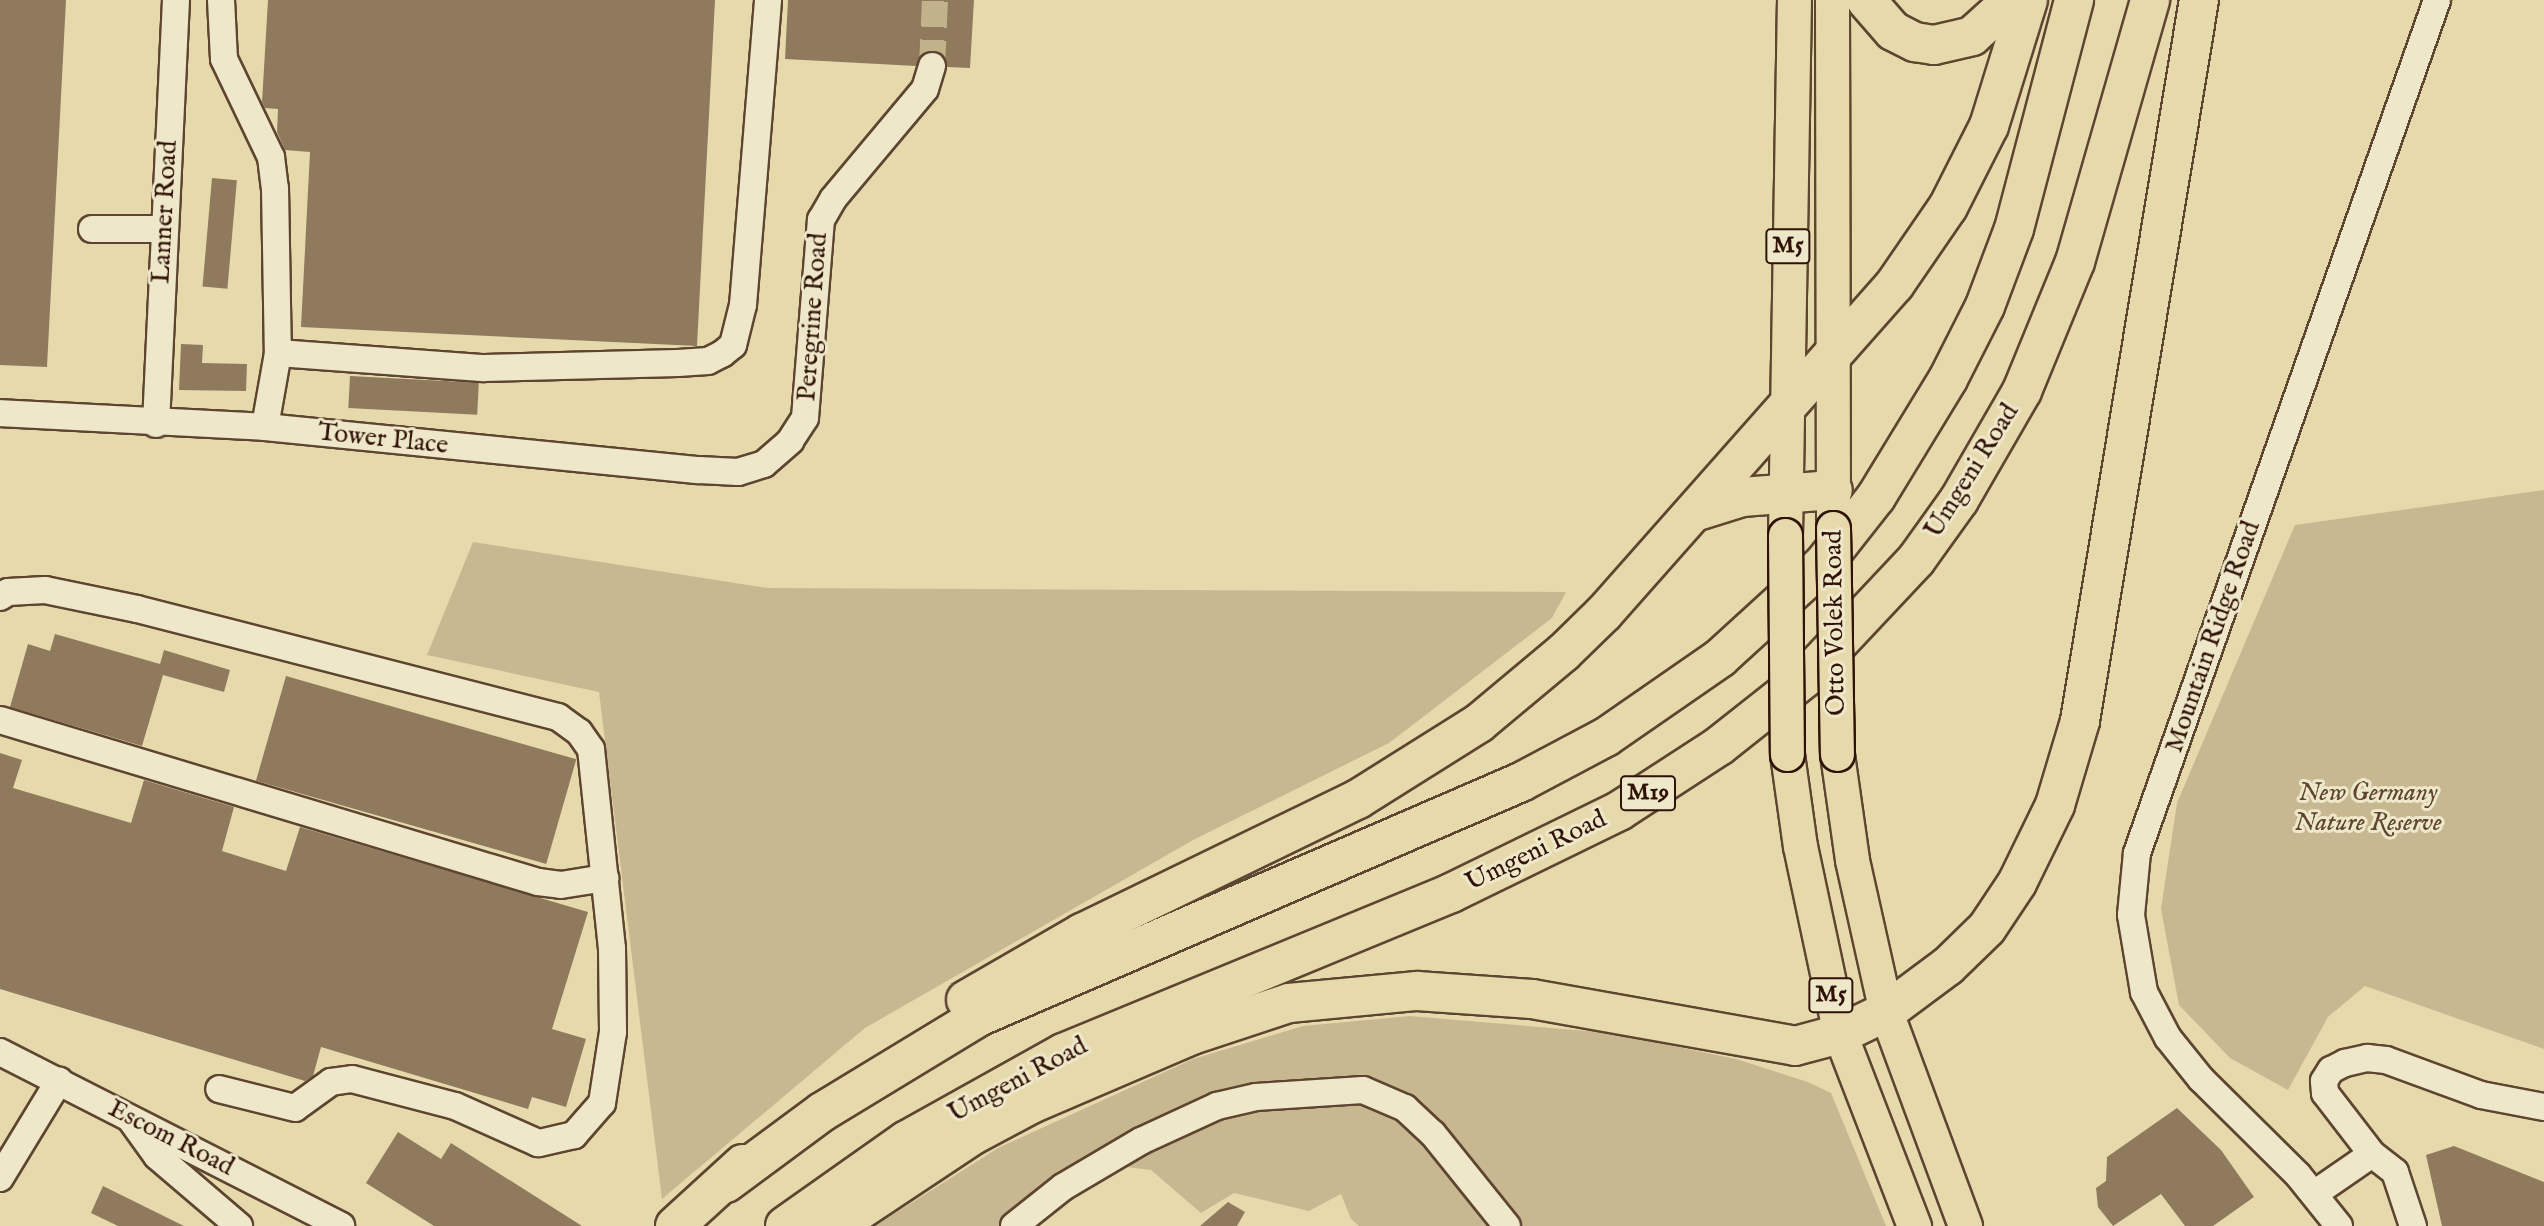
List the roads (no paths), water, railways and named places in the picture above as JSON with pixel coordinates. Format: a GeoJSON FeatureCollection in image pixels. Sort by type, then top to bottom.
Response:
{"type":"FeatureCollection","features":[{"type":"Feature","properties":{"kind":"highway"},"geometry":{"type":"LineString","coordinates":[[1866,0],[1893,31],[1915,42],[1934,45],[1972,36],[2012,0]]}},
{"type":"Feature","properties":{"kind":"highway"},"geometry":{"type":"LineString","coordinates":[[726,1183],[768,1135],[991,984],[1082,933],[1358,799],[1479,723],[1604,613],[1895,284],[1948,207],[1989,126],[2028,0]]}},
{"type":"Feature","properties":{"kind":"highway","name":"M19"},"geometry":{"type":"LineString","coordinates":[[676,1226],[726,1183],[822,1112],[978,1017],[1521,782],[1606,737],[1720,658],[1824,563],[1876,497],[1948,379],[1985,306],[2014,229],[2074,0]]}},
{"type":"Feature","properties":{"kind":"highway","name":"Umgeni Road"},"geometry":{"type":"LineString","coordinates":[[785,1226],[907,1140],[1063,1053],[1451,893],[1619,811],[1719,746],[1806,677],[1916,559],[1959,500],[2022,391],[2075,262],[2150,0]]}},
{"type":"Feature","properties":{"kind":"highway"},"geometry":{"type":"LineString","coordinates":[[836,1226],[973,1135],[1031,1104],[1192,1035],[1289,1003],[1418,991],[1532,999],[1795,1046],[1840,1034],[1886,1012],[1948,967],[1987,928],[2017,883],[2055,805],[2080,721],[2199,0]]}},
{"type":"Feature","properties":{"kind":"highway"},"geometry":{"type":"LineString","coordinates":[[1697,511],[1731,499],[1785,492],[1833,490]]}},
{"type":"Feature","properties":{"kind":"main road","name":"Otto Volek Road"},"geometry":{"type":"LineString","coordinates":[[1794,0],[1784,407],[1787,754],[1800,846],[1840,1034],[1914,1226]]}},
{"type":"Feature","properties":{"kind":"main road","name":"Otto Volek Road"},"geometry":{"type":"LineString","coordinates":[[1832,0],[1833,528],[1837,754],[1852,860],[1886,1012],[1965,1226]]}},
{"type":"Feature","properties":{"kind":"street","name":"Lanner Road"},"geometry":{"type":"LineString","coordinates":[[156,424],[176,0]]}},
{"type":"Feature","properties":{"kind":"street"},"geometry":{"type":"LineString","coordinates":[[221,0],[228,69],[271,157],[278,354],[265,427]]}},
{"type":"Feature","properties":{"kind":"street"},"geometry":{"type":"LineString","coordinates":[[278,354],[484,368],[678,363],[708,360],[722,354],[733,345],[743,306],[768,0]]}},
{"type":"Feature","properties":{"kind":"street","name":"Mountain Ridge Road"},"geometry":{"type":"LineString","coordinates":[[2339,1226],[2314,1194],[2202,1079],[2168,1038],[2144,992],[2131,915],[2137,853],[2437,0]]}},
{"type":"Feature","properties":{"kind":"street","name":"Peregrine Road"},"geometry":{"type":"LineString","coordinates":[[764,464],[790,442],[805,418],[811,391],[821,220],[833,198],[925,89],[932,66]]}},
{"type":"Feature","properties":{"kind":"street"},"geometry":{"type":"LineString","coordinates":[[92,229],[164,229]]}},
{"type":"Feature","properties":{"kind":"street","name":"Tower Place"},"geometry":{"type":"LineString","coordinates":[[0,413],[156,424],[265,427],[699,470],[738,472],[764,464]]}},
{"type":"Feature","properties":{"kind":"street"},"geometry":{"type":"LineString","coordinates":[[0,597],[8,592],[46,590],[124,606],[558,717],[579,732],[596,765],[614,1032],[601,1103],[574,1135],[538,1143],[454,1106],[352,1079],[331,1082],[295,1108],[219,1089]]}},
{"type":"Feature","properties":{"kind":"street"},"geometry":{"type":"LineString","coordinates":[[0,720],[538,882],[561,886],[605,878]]}},
{"type":"Feature","properties":{"kind":"street","name":"Escom Road"},"geometry":{"type":"LineString","coordinates":[[0,1052],[341,1226]]}},
{"type":"Feature","properties":{"kind":"street"},"geometry":{"type":"LineString","coordinates":[[2413,1226],[2395,1172],[2372,1154],[2325,1093],[2324,1081],[2331,1070],[2345,1063],[2367,1058],[2386,1060],[2481,1095],[2544,1107]]}},
{"type":"Feature","properties":{"kind":"street"},"geometry":{"type":"LineString","coordinates":[[0,1178],[59,1081]]}},
{"type":"Feature","properties":{"kind":"street"},"geometry":{"type":"LineString","coordinates":[[1014,1226],[1063,1187],[1141,1141],[1217,1106],[1256,1097],[1363,1090],[1405,1108],[1433,1134],[1507,1226]]}},
{"type":"Feature","properties":{"kind":"street"},"geometry":{"type":"LineString","coordinates":[[129,1116],[157,1156],[239,1226]]}},
{"type":"Feature","properties":{"kind":"street"},"geometry":{"type":"LineString","coordinates":[[2314,1194],[2372,1154]]}},
{"type":"Feature","properties":{"kind":"tunnel"},"geometry":{"type":"LineString","coordinates":[[932,66],[935,0]]}},
{"type":"Feature","properties":{"kind":"park label","name":"New Germany Nature Reserve"},"geometry":{"type":"Point","coordinates":[2368,808]}}]}
